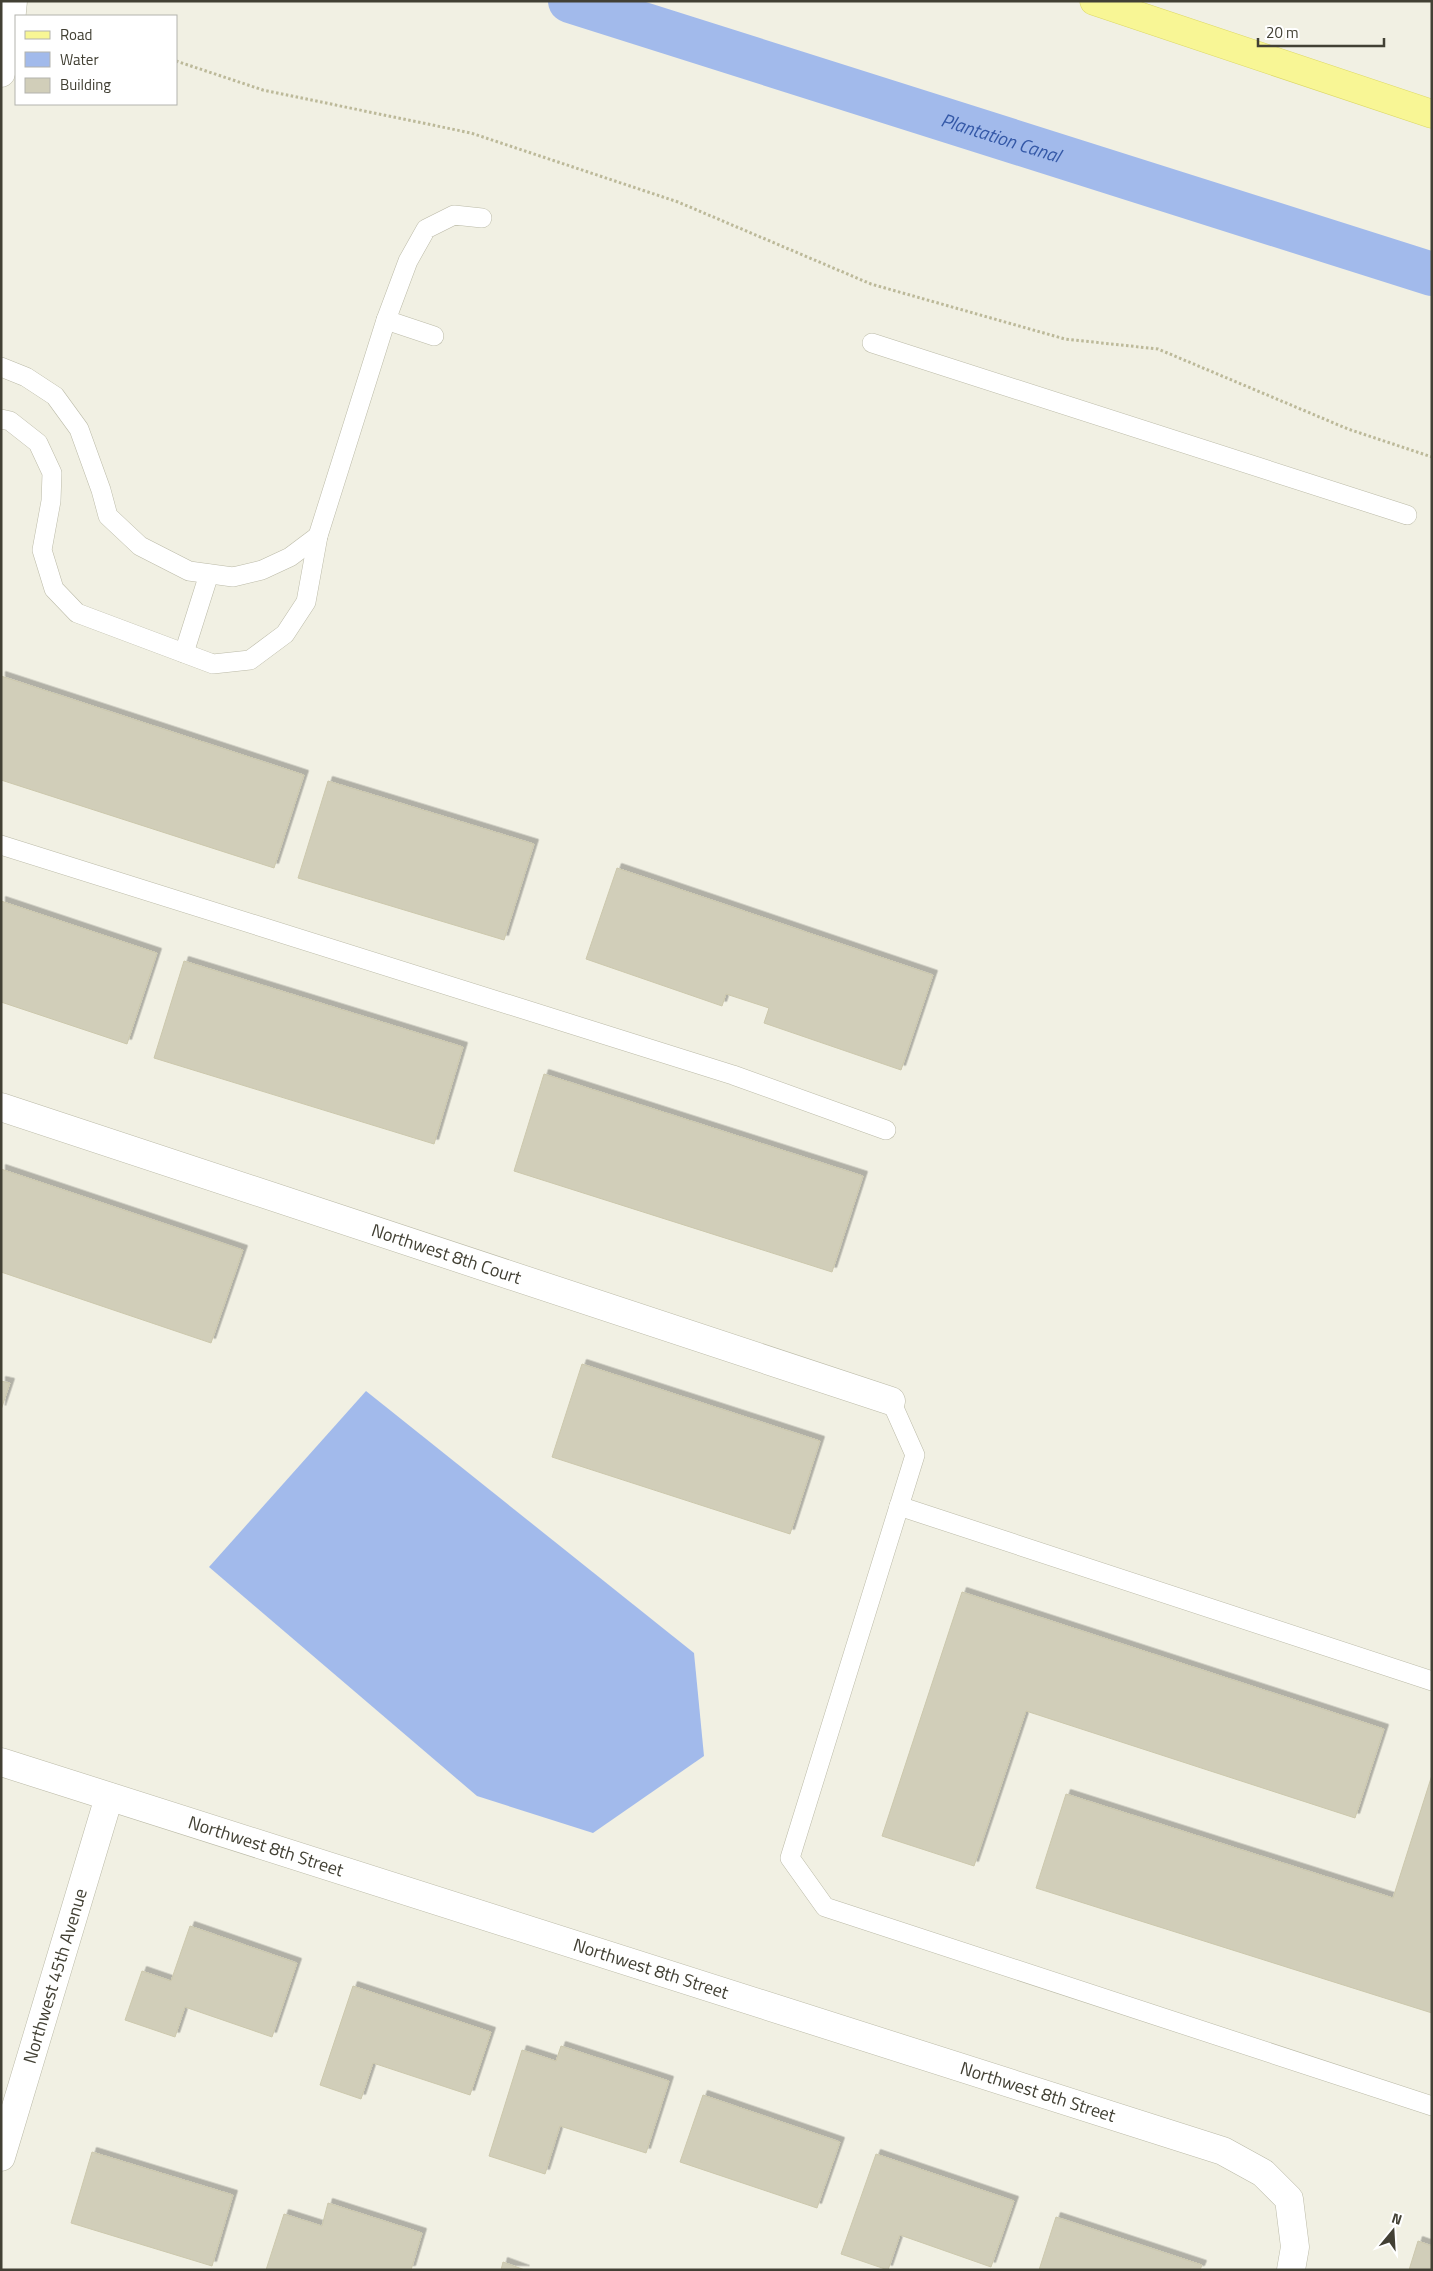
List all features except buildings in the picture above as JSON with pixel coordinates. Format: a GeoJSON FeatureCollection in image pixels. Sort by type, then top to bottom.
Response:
{"type":"FeatureCollection","features":[{"type":"Feature","properties":{"kind":"main road"},"geometry":{"type":"LineString","coordinates":[[1094,1],[1425,109]]}},
{"type":"Feature","properties":{"kind":"street"},"geometry":{"type":"LineString","coordinates":[[1,73],[10,32],[13,1]]}},
{"type":"Feature","properties":{"kind":"street","name":"Northwest 8th Court"},"geometry":{"type":"LineString","coordinates":[[1,1107],[891,1401]]}},
{"type":"Feature","properties":{"kind":"street","name":"Northwest 8th Street"},"geometry":{"type":"LineString","coordinates":[[1,1762],[1223,2151],[1263,2173],[1289,2199],[1295,2247],[1291,2270]]}},
{"type":"Feature","properties":{"kind":"street","name":"Northwest 45th Avenue"},"geometry":{"type":"LineString","coordinates":[[1,2157],[109,1797]]}},
{"type":"Feature","properties":{"kind":"lane"},"geometry":{"type":"LineString","coordinates":[[1,419],[10,422],[38,442],[52,473],[50,501],[42,550],[54,589],[77,614],[214,664],[250,660],[285,634],[306,602],[318,536],[386,320],[408,261],[426,229],[454,215],[482,218]]}},
{"type":"Feature","properties":{"kind":"lane"},"geometry":{"type":"LineString","coordinates":[[386,320],[434,336]]}},
{"type":"Feature","properties":{"kind":"lane"},"geometry":{"type":"LineString","coordinates":[[872,343],[1407,514]]}},
{"type":"Feature","properties":{"kind":"lane"},"geometry":{"type":"LineString","coordinates":[[1,367],[26,377],[55,396],[60,402],[78,429],[101,490],[108,516],[140,546],[189,571],[233,577],[262,570],[290,558],[318,536]]}},
{"type":"Feature","properties":{"kind":"lane"},"geometry":{"type":"LineString","coordinates":[[184,653],[209,574]]}},
{"type":"Feature","properties":{"kind":"lane"},"geometry":{"type":"LineString","coordinates":[[1,845],[733,1075],[886,1130]]}},
{"type":"Feature","properties":{"kind":"lane"},"geometry":{"type":"LineString","coordinates":[[891,1401],[915,1455],[790,1858],[825,1907],[1432,2106]]}},
{"type":"Feature","properties":{"kind":"lane"},"geometry":{"type":"LineString","coordinates":[[899,1506],[1432,1680]]}},
{"type":"Feature","properties":{"kind":"path"},"geometry":{"type":"LineString","coordinates":[[178,62],[263,90],[471,133],[678,202],[871,284],[1065,338],[1158,349],[1348,428],[1432,457]]}},
{"type":"Feature","properties":{"kind":"water"},"geometry":{"type":"Polygon","coordinates":[[[366,1391],[694,1653],[704,1756],[593,1833],[477,1796],[209,1567],[366,1391]]]}},
{"type":"Feature","properties":{"kind":"waterway","name":"Plantation Canal"},"geometry":{"type":"LineString","coordinates":[[570,1],[1432,274]]}}]}
